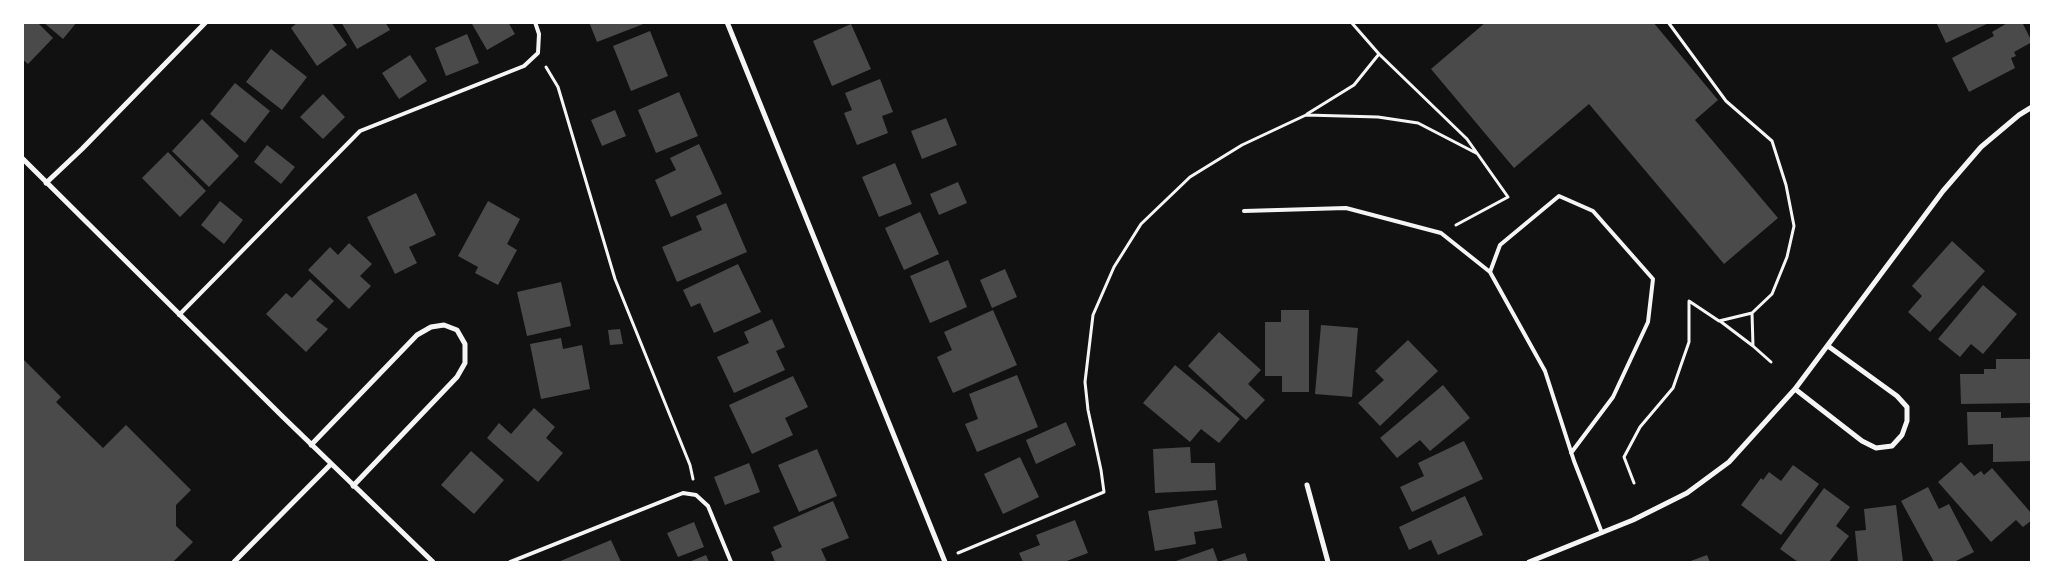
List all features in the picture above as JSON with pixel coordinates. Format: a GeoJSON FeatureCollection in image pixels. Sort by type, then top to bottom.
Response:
{"type":"FeatureCollection","features":[{"type":"Feature","properties":{"kind":"street"},"geometry":{"type":"LineString","coordinates":[[46,183],[82,149],[206,22]]}},
{"type":"Feature","properties":{"kind":"street"},"geometry":{"type":"LineString","coordinates":[[727,22],[944,561]]}},
{"type":"Feature","properties":{"kind":"street"},"geometry":{"type":"LineString","coordinates":[[1529,562],[1633,520],[1694,488],[1729,462],[1795,389],[1943,191],[1981,147],[2019,115],[2032,107]]}},
{"type":"Feature","properties":{"kind":"street"},"geometry":{"type":"LineString","coordinates":[[22,158],[311,445],[433,562]]}},
{"type":"Feature","properties":{"kind":"street"},"geometry":{"type":"LineString","coordinates":[[311,445],[417,335],[431,327],[444,325],[457,330],[465,344],[465,363],[457,376],[353,486]]}},
{"type":"Feature","properties":{"kind":"street"},"geometry":{"type":"LineString","coordinates":[[1795,389],[1862,440],[1876,448],[1892,446],[1902,435],[1908,421],[1907,407],[1897,396],[1828,346]]}},
{"type":"Feature","properties":{"kind":"street"},"geometry":{"type":"LineString","coordinates":[[234,562],[331,464]]}},
{"type":"Feature","properties":{"kind":"street"},"geometry":{"type":"LineString","coordinates":[[1307,485],[1328,562]]}},
{"type":"Feature","properties":{"kind":"lane"},"geometry":{"type":"LineString","coordinates":[[179,315],[360,132],[524,66],[538,53],[539,34],[535,22]]}},
{"type":"Feature","properties":{"kind":"lane"},"geometry":{"type":"LineString","coordinates":[[1490,272],[1500,245],[1559,196],[1594,211],[1653,279],[1648,322],[1612,397],[1571,453]]}},
{"type":"Feature","properties":{"kind":"lane"},"geometry":{"type":"LineString","coordinates":[[1244,211],[1346,208],[1441,233],[1490,272],[1545,372],[1571,453],[1602,533]]}},
{"type":"Feature","properties":{"kind":"lane"},"geometry":{"type":"LineString","coordinates":[[510,562],[683,493],[696,496],[708,506],[730,562]]}},
{"type":"Feature","properties":{"kind":"path"},"geometry":{"type":"LineString","coordinates":[[1350,22],[1378,54],[1467,140],[1508,198],[1441,233]]}},
{"type":"Feature","properties":{"kind":"path"},"geometry":{"type":"LineString","coordinates":[[1668,22],[1726,101],[1772,141],[1786,186],[1794,226],[1787,257],[1772,294],[1752,313],[1720,321]]}},
{"type":"Feature","properties":{"kind":"path"},"geometry":{"type":"LineString","coordinates":[[538,53],[558,88],[615,280],[690,465],[696,496]]}},
{"type":"Feature","properties":{"kind":"path"},"geometry":{"type":"LineString","coordinates":[[944,561],[1104,492],[1088,410],[1085,382],[1093,315],[1114,267],[1141,224],[1190,177],[1242,145],[1306,115],[1354,84],[1378,54]]}},
{"type":"Feature","properties":{"kind":"path"},"geometry":{"type":"LineString","coordinates":[[1306,115],[1378,117],[1418,123],[1476,152]]}},
{"type":"Feature","properties":{"kind":"path"},"geometry":{"type":"LineString","coordinates":[[1634,483],[1624,457],[1640,427],[1673,388],[1689,342],[1689,301],[1720,321],[1771,362]]}},
{"type":"Feature","properties":{"kind":"path"},"geometry":{"type":"LineString","coordinates":[[1752,313],[1753,346]]}},
{"type":"Feature","properties":{"kind":"building"},"geometry":{"type":"Polygon","coordinates":[[[22,22],[37,22],[53,38],[28,64],[22,59],[22,22]]]}},
{"type":"Feature","properties":{"kind":"building"},"geometry":{"type":"Polygon","coordinates":[[[43,22],[77,22],[63,39],[43,22]]]}},
{"type":"Feature","properties":{"kind":"building"},"geometry":{"type":"Polygon","coordinates":[[[298,22],[331,22],[347,45],[317,66],[291,28],[298,22]]]}},
{"type":"Feature","properties":{"kind":"building"},"geometry":{"type":"Polygon","coordinates":[[[341,22],[385,22],[390,30],[357,49],[341,22]]]}},
{"type":"Feature","properties":{"kind":"building"},"geometry":{"type":"Polygon","coordinates":[[[475,22],[508,22],[515,34],[487,50],[472,24],[475,22]]]}},
{"type":"Feature","properties":{"kind":"building"},"geometry":{"type":"Polygon","coordinates":[[[589,22],[646,22],[646,23],[597,42],[589,22]]]}},
{"type":"Feature","properties":{"kind":"building"},"geometry":{"type":"Polygon","coordinates":[[[1486,22],[1653,22],[1718,100],[1695,120],[1778,218],[1724,264],[1589,104],[1514,168],[1431,69],[1486,22]]]}},
{"type":"Feature","properties":{"kind":"building"},"geometry":{"type":"Polygon","coordinates":[[[1936,22],[1991,22],[1946,43],[1936,22]]]}},
{"type":"Feature","properties":{"kind":"building"},"geometry":{"type":"Polygon","coordinates":[[[2009,22],[2022,22],[2032,42],[2014,52],[2016,56],[2011,58],[2015,68],[1969,92],[1952,58],[1994,36],[1992,32],[2009,22]]]}},
{"type":"Feature","properties":{"kind":"building"},"geometry":{"type":"Polygon","coordinates":[[[851,24],[871,69],[832,86],[813,41],[851,24]]]}},
{"type":"Feature","properties":{"kind":"building"},"geometry":{"type":"Polygon","coordinates":[[[650,31],[668,76],[631,91],[613,46],[650,31]]]}},
{"type":"Feature","properties":{"kind":"building"},"geometry":{"type":"Polygon","coordinates":[[[467,34],[479,63],[446,76],[435,48],[467,34]]]}},
{"type":"Feature","properties":{"kind":"building"},"geometry":{"type":"Polygon","coordinates":[[[271,49],[307,77],[282,110],[246,82],[271,49]]]}},
{"type":"Feature","properties":{"kind":"building"},"geometry":{"type":"Polygon","coordinates":[[[410,55],[427,81],[399,99],[382,73],[410,55]]]}},
{"type":"Feature","properties":{"kind":"building"},"geometry":{"type":"Polygon","coordinates":[[[880,79],[893,112],[882,116],[888,133],[857,145],[844,113],[852,110],[845,93],[880,79]]]}},
{"type":"Feature","properties":{"kind":"building"},"geometry":{"type":"Polygon","coordinates":[[[235,83],[270,111],[245,143],[210,114],[235,83]]]}},
{"type":"Feature","properties":{"kind":"building"},"geometry":{"type":"Polygon","coordinates":[[[679,92],[698,136],[656,153],[638,110],[679,92]]]}},
{"type":"Feature","properties":{"kind":"building"},"geometry":{"type":"Polygon","coordinates":[[[323,94],[345,117],[323,139],[300,117],[323,94]]]}},
{"type":"Feature","properties":{"kind":"building"},"geometry":{"type":"Polygon","coordinates":[[[615,110],[626,136],[602,146],[591,120],[615,110]]]}},
{"type":"Feature","properties":{"kind":"building"},"geometry":{"type":"Polygon","coordinates":[[[946,118],[957,145],[922,159],[911,131],[946,118]]]}},
{"type":"Feature","properties":{"kind":"building"},"geometry":{"type":"Polygon","coordinates":[[[202,119],[239,156],[209,187],[172,151],[202,119]]]}},
{"type":"Feature","properties":{"kind":"building"},"geometry":{"type":"Polygon","coordinates":[[[699,144],[722,194],[671,217],[655,180],[676,170],[670,158],[699,144]]]}},
{"type":"Feature","properties":{"kind":"building"},"geometry":{"type":"Polygon","coordinates":[[[267,145],[295,167],[281,184],[254,162],[267,145]]]}},
{"type":"Feature","properties":{"kind":"building"},"geometry":{"type":"Polygon","coordinates":[[[168,152],[206,191],[180,217],[142,178],[168,152]]]}},
{"type":"Feature","properties":{"kind":"building"},"geometry":{"type":"Polygon","coordinates":[[[895,163],[912,204],[879,217],[862,177],[895,163]]]}},
{"type":"Feature","properties":{"kind":"building"},"geometry":{"type":"Polygon","coordinates":[[[958,182],[967,203],[939,215],[930,194],[958,182]]]}},
{"type":"Feature","properties":{"kind":"building"},"geometry":{"type":"Polygon","coordinates":[[[416,193],[436,235],[409,247],[417,263],[395,274],[367,217],[416,193]]]}},
{"type":"Feature","properties":{"kind":"building"},"geometry":{"type":"Polygon","coordinates":[[[220,201],[243,220],[224,244],[201,225],[220,201]]]}},
{"type":"Feature","properties":{"kind":"building"},"geometry":{"type":"Polygon","coordinates":[[[488,201],[520,219],[507,244],[517,250],[498,285],[475,273],[478,267],[458,256],[488,201]]]}},
{"type":"Feature","properties":{"kind":"building"},"geometry":{"type":"Polygon","coordinates":[[[726,203],[747,252],[677,282],[662,247],[702,230],[696,216],[726,203]]]}},
{"type":"Feature","properties":{"kind":"building"},"geometry":{"type":"Polygon","coordinates":[[[920,212],[939,254],[904,270],[885,228],[920,212]]]}},
{"type":"Feature","properties":{"kind":"building"},"geometry":{"type":"Polygon","coordinates":[[[1952,241],[1985,271],[1930,332],[1908,312],[1922,296],[1912,286],[1952,241]]]}},
{"type":"Feature","properties":{"kind":"building"},"geometry":{"type":"Polygon","coordinates":[[[349,243],[372,264],[360,276],[371,286],[349,309],[308,270],[330,247],[338,255],[349,243]]]}},
{"type":"Feature","properties":{"kind":"building"},"geometry":{"type":"Polygon","coordinates":[[[948,260],[967,307],[930,323],[910,276],[948,260]]]}},
{"type":"Feature","properties":{"kind":"building"},"geometry":{"type":"Polygon","coordinates":[[[738,264],[761,312],[714,333],[700,303],[691,307],[683,290],[738,264]]]}},
{"type":"Feature","properties":{"kind":"building"},"geometry":{"type":"Polygon","coordinates":[[[1005,269],[1017,297],[992,308],[980,280],[1005,269]]]}},
{"type":"Feature","properties":{"kind":"building"},"geometry":{"type":"Polygon","coordinates":[[[310,279],[334,301],[316,320],[328,329],[306,352],[266,314],[286,293],[292,298],[310,279]]]}},
{"type":"Feature","properties":{"kind":"building"},"geometry":{"type":"Polygon","coordinates":[[[561,282],[571,326],[527,336],[517,292],[561,282]]]}},
{"type":"Feature","properties":{"kind":"building"},"geometry":{"type":"Polygon","coordinates":[[[1983,285],[2017,314],[1983,354],[1971,344],[1960,357],[1938,339],[1983,285]]]}},
{"type":"Feature","properties":{"kind":"building"},"geometry":{"type":"Polygon","coordinates":[[[993,310],[1017,365],[953,393],[937,357],[952,350],[944,332],[993,310]]]}},
{"type":"Feature","properties":{"kind":"building"},"geometry":{"type":"Polygon","coordinates":[[[1281,310],[1309,310],[1309,392],[1282,392],[1282,376],[1265,376],[1265,322],[1281,322],[1281,310]]]}},
{"type":"Feature","properties":{"kind":"building"},"geometry":{"type":"Polygon","coordinates":[[[772,319],[785,347],[776,351],[785,370],[734,393],[717,357],[749,343],[744,332],[772,319]]]}},
{"type":"Feature","properties":{"kind":"building"},"geometry":{"type":"Polygon","coordinates":[[[1321,325],[1358,328],[1352,397],[1315,394],[1321,325]]]}},
{"type":"Feature","properties":{"kind":"building"},"geometry":{"type":"Polygon","coordinates":[[[620,329],[623,344],[610,345],[608,330],[620,329]]]}},
{"type":"Feature","properties":{"kind":"building"},"geometry":{"type":"Polygon","coordinates":[[[1219,332],[1261,370],[1248,384],[1265,400],[1246,420],[1188,366],[1219,332]]]}},
{"type":"Feature","properties":{"kind":"building"},"geometry":{"type":"Polygon","coordinates":[[[561,338],[563,349],[582,345],[590,389],[541,399],[530,344],[561,338]]]}},
{"type":"Feature","properties":{"kind":"building"},"geometry":{"type":"Polygon","coordinates":[[[1408,340],[1438,371],[1380,426],[1358,403],[1384,380],[1375,371],[1408,340]]]}},
{"type":"Feature","properties":{"kind":"building"},"geometry":{"type":"Polygon","coordinates":[[[22,358],[61,397],[56,402],[103,448],[126,425],[191,490],[176,505],[176,526],[193,542],[173,562],[22,562],[22,358]]]}},
{"type":"Feature","properties":{"kind":"building"},"geometry":{"type":"Polygon","coordinates":[[[1996,359],[2032,359],[2032,403],[1961,404],[1960,374],[1984,374],[1984,369],[1996,369],[1996,359]]]}},
{"type":"Feature","properties":{"kind":"building"},"geometry":{"type":"Polygon","coordinates":[[[1175,365],[1240,419],[1219,443],[1201,429],[1190,442],[1143,403],[1175,365]]]}},
{"type":"Feature","properties":{"kind":"building"},"geometry":{"type":"Polygon","coordinates":[[[1017,375],[1038,427],[977,452],[965,424],[978,419],[969,394],[1017,375]]]}},
{"type":"Feature","properties":{"kind":"building"},"geometry":{"type":"Polygon","coordinates":[[[793,376],[808,407],[785,418],[793,435],[752,454],[729,405],[793,376]]]}},
{"type":"Feature","properties":{"kind":"building"},"geometry":{"type":"Polygon","coordinates":[[[1443,385],[1470,418],[1430,451],[1420,440],[1397,458],[1380,438],[1443,385]]]}},
{"type":"Feature","properties":{"kind":"building"},"geometry":{"type":"Polygon","coordinates":[[[534,408],[555,427],[546,438],[563,453],[538,482],[487,438],[499,423],[511,434],[534,408]]]}},
{"type":"Feature","properties":{"kind":"building"},"geometry":{"type":"Polygon","coordinates":[[[1967,412],[2001,412],[2001,418],[2032,417],[2032,461],[1993,462],[1993,444],[1968,445],[1967,412]]]}},
{"type":"Feature","properties":{"kind":"building"},"geometry":{"type":"Polygon","coordinates":[[[1066,422],[1076,445],[1036,464],[1026,440],[1066,422]]]}},
{"type":"Feature","properties":{"kind":"building"},"geometry":{"type":"Polygon","coordinates":[[[1464,441],[1483,479],[1412,512],[1400,487],[1424,476],[1418,463],[1464,441]]]}},
{"type":"Feature","properties":{"kind":"building"},"geometry":{"type":"Polygon","coordinates":[[[1190,447],[1191,463],[1215,463],[1216,490],[1155,493],[1153,449],[1190,447]]]}},
{"type":"Feature","properties":{"kind":"building"},"geometry":{"type":"Polygon","coordinates":[[[817,449],[837,496],[799,512],[778,465],[817,449]]]}},
{"type":"Feature","properties":{"kind":"building"},"geometry":{"type":"Polygon","coordinates":[[[471,451],[504,480],[474,514],[441,485],[471,451]]]}},
{"type":"Feature","properties":{"kind":"building"},"geometry":{"type":"Polygon","coordinates":[[[1020,457],[1039,497],[1003,514],[984,474],[1020,457]]]}},
{"type":"Feature","properties":{"kind":"building"},"geometry":{"type":"Polygon","coordinates":[[[1961,462],[1974,476],[1981,471],[1984,475],[1992,468],[2032,514],[2032,520],[2023,527],[2016,520],[1991,542],[1938,482],[1961,462]]]}},
{"type":"Feature","properties":{"kind":"building"},"geometry":{"type":"Polygon","coordinates":[[[749,463],[760,492],[725,505],[714,477],[749,463]]]}},
{"type":"Feature","properties":{"kind":"building"},"geometry":{"type":"Polygon","coordinates":[[[1793,465],[1819,484],[1781,535],[1741,505],[1761,478],[1763,480],[1769,472],[1781,481],[1793,465]]]}},
{"type":"Feature","properties":{"kind":"building"},"geometry":{"type":"Polygon","coordinates":[[[1928,487],[1939,509],[1949,504],[1974,552],[1954,562],[1934,562],[1901,501],[1928,487]]]}},
{"type":"Feature","properties":{"kind":"building"},"geometry":{"type":"Polygon","coordinates":[[[1824,488],[1850,507],[1836,526],[1849,536],[1829,562],[1798,562],[1780,549],[1824,488]]]}},
{"type":"Feature","properties":{"kind":"building"},"geometry":{"type":"Polygon","coordinates":[[[1465,496],[1483,535],[1438,555],[1431,540],[1409,550],[1399,527],[1465,496]]]}},
{"type":"Feature","properties":{"kind":"building"},"geometry":{"type":"Polygon","coordinates":[[[1217,500],[1222,528],[1194,532],[1196,544],[1155,551],[1148,511],[1217,500]]]}},
{"type":"Feature","properties":{"kind":"building"},"geometry":{"type":"Polygon","coordinates":[[[833,501],[849,538],[821,549],[827,562],[775,562],[771,552],[782,547],[773,527],[833,501]]]}},
{"type":"Feature","properties":{"kind":"building"},"geometry":{"type":"Polygon","coordinates":[[[1896,505],[1903,562],[1858,562],[1855,531],[1866,530],[1864,509],[1896,505]]]}},
{"type":"Feature","properties":{"kind":"building"},"geometry":{"type":"Polygon","coordinates":[[[1075,520],[1088,553],[1064,562],[1023,562],[1019,553],[1040,545],[1036,535],[1075,520]]]}},
{"type":"Feature","properties":{"kind":"building"},"geometry":{"type":"Polygon","coordinates":[[[694,522],[704,547],[678,557],[667,533],[694,522]]]}},
{"type":"Feature","properties":{"kind":"building"},"geometry":{"type":"Polygon","coordinates":[[[611,540],[621,562],[558,562],[611,540]]]}},
{"type":"Feature","properties":{"kind":"building"},"geometry":{"type":"Polygon","coordinates":[[[1213,548],[1218,562],[1173,562],[1213,548]]]}},
{"type":"Feature","properties":{"kind":"building"},"geometry":{"type":"Polygon","coordinates":[[[1245,553],[1248,562],[1218,562],[1245,553]]]}},
{"type":"Feature","properties":{"kind":"building"},"geometry":{"type":"Polygon","coordinates":[[[706,555],[709,562],[689,562],[706,555]]]}},
{"type":"Feature","properties":{"kind":"building"},"geometry":{"type":"Polygon","coordinates":[[[1707,555],[1710,562],[1688,562],[1707,555]]]}}]}
